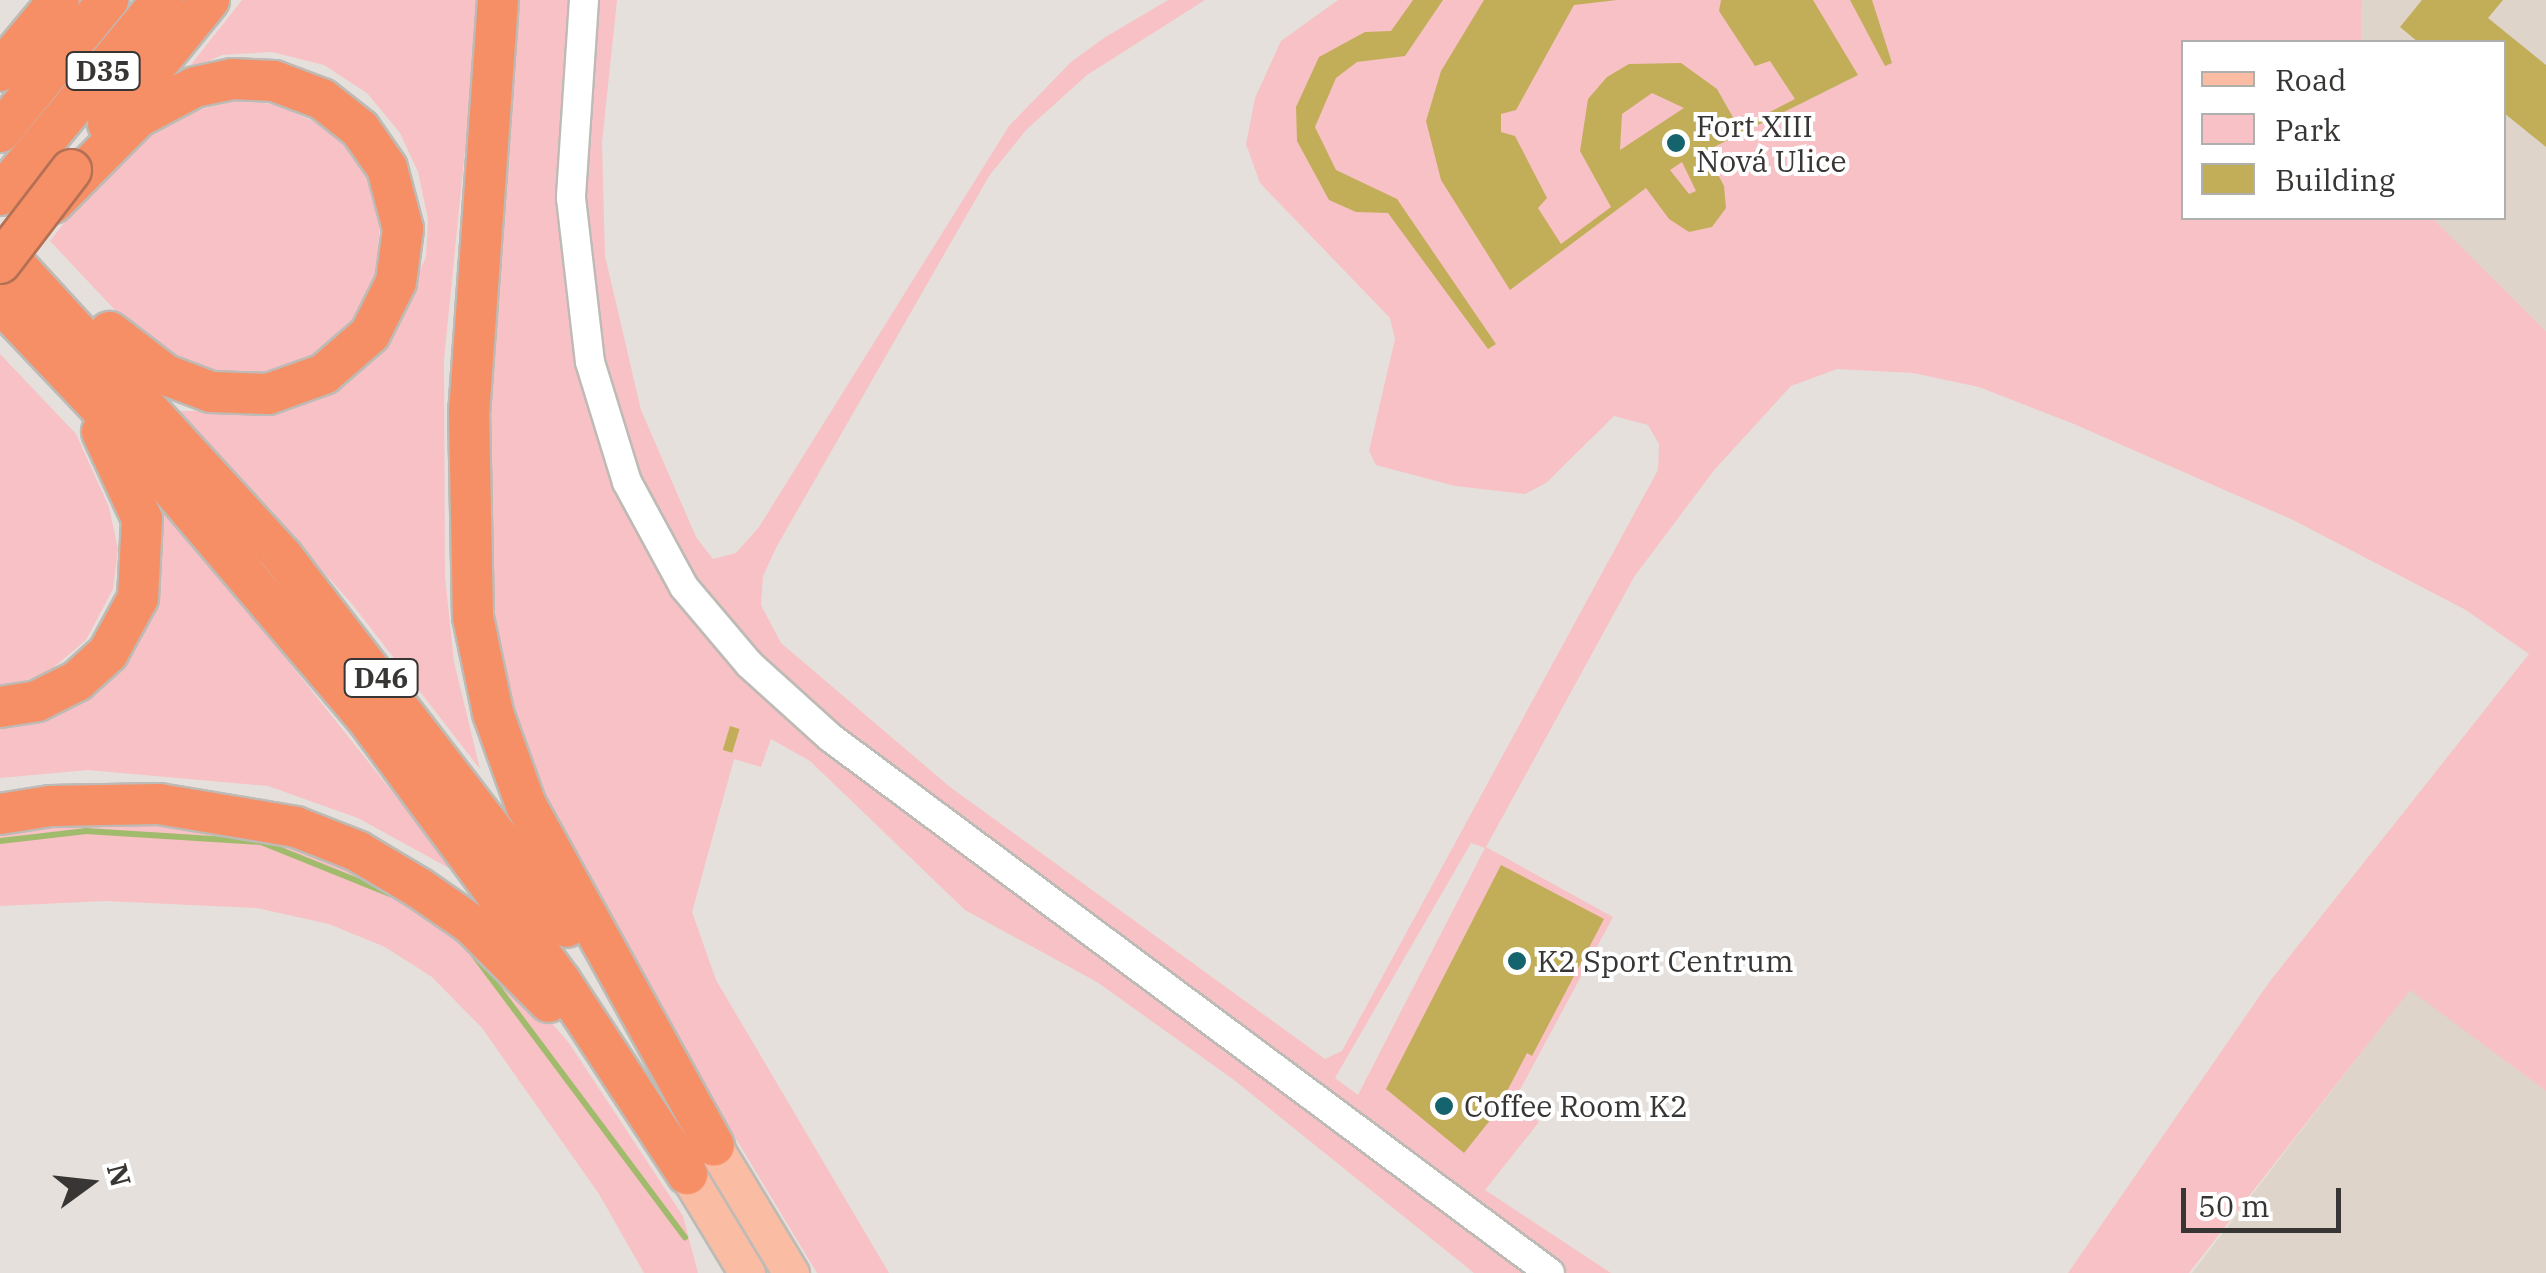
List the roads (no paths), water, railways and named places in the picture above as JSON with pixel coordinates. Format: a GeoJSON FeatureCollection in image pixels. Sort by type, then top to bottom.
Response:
{"type":"FeatureCollection","features":[{"type":"Feature","properties":{"kind":"highway"},"geometry":{"type":"LineString","coordinates":[[0,68],[37,0]]}},
{"type":"Feature","properties":{"kind":"highway"},"geometry":{"type":"LineString","coordinates":[[0,68],[59,0]]}},
{"type":"Feature","properties":{"kind":"highway","name":"D35"},"geometry":{"type":"LineString","coordinates":[[8,123],[108,0]]}},
{"type":"Feature","properties":{"kind":"highway","name":"D35"},"geometry":{"type":"LineString","coordinates":[[0,195],[65,163],[162,0]]}},
{"type":"Feature","properties":{"kind":"highway"},"geometry":{"type":"LineString","coordinates":[[0,263],[38,218],[65,163],[208,0]]}},
{"type":"Feature","properties":{"kind":"highway"},"geometry":{"type":"LineString","coordinates":[[498,0],[469,410],[477,635],[498,730],[526,805],[701,1160]]}},
{"type":"Feature","properties":{"kind":"highway"},"geometry":{"type":"LineString","coordinates":[[0,244],[37,262],[141,360],[181,383],[221,394],[276,392],[324,374],[364,342],[392,295],[403,229],[387,168],[352,120],[296,87],[242,78],[186,90],[65,163]]}},
{"type":"Feature","properties":{"kind":"highway","name":"D46"},"geometry":{"type":"LineString","coordinates":[[0,244],[168,426],[401,703],[600,974],[701,1160]]}},
{"type":"Feature","properties":{"kind":"highway"},"geometry":{"type":"LineString","coordinates":[[0,708],[58,693],[94,668],[130,618],[145,559],[136,501],[105,436],[4,306]]}},
{"type":"Feature","properties":{"kind":"highway","name":"D46"},"geometry":{"type":"LineString","coordinates":[[4,306],[244,568],[365,716],[561,982],[701,1160]]}},
{"type":"Feature","properties":{"kind":"highway"},"geometry":{"type":"LineString","coordinates":[[0,814],[105,804],[215,809],[296,827],[357,851],[471,924],[521,970],[701,1160]]}},
{"type":"Feature","properties":{"kind":"main road"},"geometry":{"type":"LineString","coordinates":[[701,1160],[747,1273]]}},
{"type":"Feature","properties":{"kind":"main road"},"geometry":{"type":"LineString","coordinates":[[701,1160],[790,1273]]}},
{"type":"Feature","properties":{"kind":"street"},"geometry":{"type":"LineString","coordinates":[[584,0],[574,64],[570,198],[587,343],[627,482],[684,587],[749,664],[831,738],[1550,1273]]}},
{"type":"Feature","properties":{"kind":"waterway"},"geometry":{"type":"LineString","coordinates":[[0,841],[86,831],[261,842],[390,894]]}},
{"type":"Feature","properties":{"kind":"waterway"},"geometry":{"type":"LineString","coordinates":[[473,954],[685,1237]]}},
{"type":"Feature","properties":{"kind":"place","name":"Fort XIII Nová Ulice"},"geometry":{"type":"Point","coordinates":[1676,143]}},
{"type":"Feature","properties":{"kind":"place","name":"K2 Sport Centrum"},"geometry":{"type":"Point","coordinates":[1517,961]}},
{"type":"Feature","properties":{"kind":"place","name":"Coffee Room K2"},"geometry":{"type":"Point","coordinates":[1444,1106]}}]}
